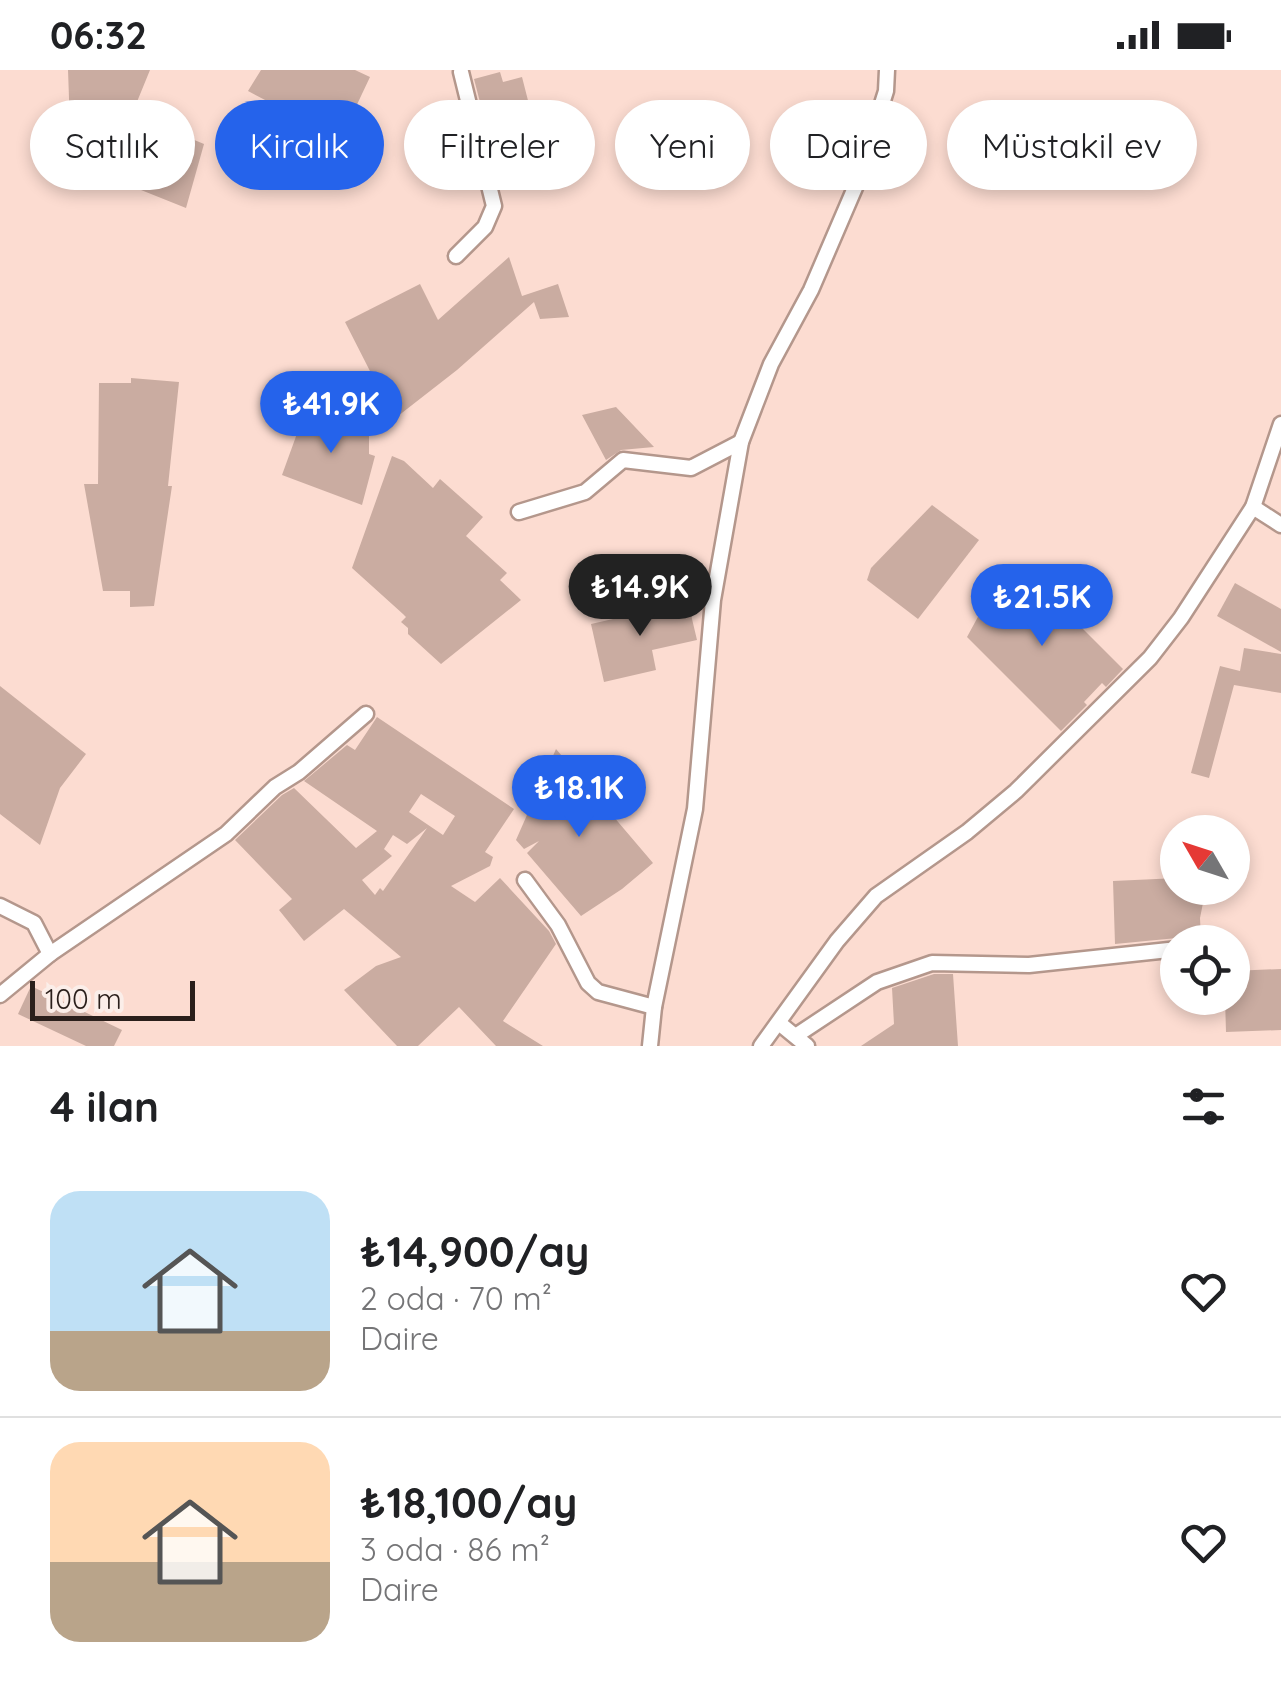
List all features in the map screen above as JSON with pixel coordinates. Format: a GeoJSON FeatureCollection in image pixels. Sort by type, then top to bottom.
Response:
{"type":"FeatureCollection","features":[{"type":"Feature","properties":{"kind":"street"},"geometry":{"type":"LineString","coordinates":[[650,1046],[654,1007],[695,809],[713,600],[741,442],[771,364],[810,290],[857,183],[886,90],[886,70]]}},
{"type":"Feature","properties":{"kind":"street"},"geometry":{"type":"LineString","coordinates":[[456,256],[485,227],[494,206],[463,71]]}},
{"type":"Feature","properties":{"kind":"street"},"geometry":{"type":"LineString","coordinates":[[761,1046],[837,941],[876,896],[1004,801],[1150,658],[1189,608],[1253,507],[1281,424]]}},
{"type":"Feature","properties":{"kind":"street"},"geometry":{"type":"LineString","coordinates":[[519,512],[586,492],[623,460],[691,468],[741,442]]}},
{"type":"Feature","properties":{"kind":"street"},"geometry":{"type":"LineString","coordinates":[[1253,507],[1281,524]]}},
{"type":"Feature","properties":{"kind":"street"},"geometry":{"type":"LineString","coordinates":[[0,995],[50,954],[226,834],[275,787],[299,772],[366,714]]}},
{"type":"Feature","properties":{"kind":"street"},"geometry":{"type":"LineString","coordinates":[[525,880],[558,925],[588,983],[598,992],[654,1007]]}},
{"type":"Feature","properties":{"kind":"street"},"geometry":{"type":"LineString","coordinates":[[0,906],[34,923],[50,954]]}},
{"type":"Feature","properties":{"kind":"street"},"geometry":{"type":"LineString","coordinates":[[779,1023],[802,1040],[834,1008],[877,982],[932,963],[1029,965],[1160,951]]}},
{"type":"Feature","properties":{"kind":"building"},"geometry":{"type":"Polygon","coordinates":[[[68,70],[150,70],[138,100],[69,100],[68,70]]]}},
{"type":"Feature","properties":{"kind":"building"},"geometry":{"type":"Polygon","coordinates":[[[261,70],[355,70],[370,77],[359,100],[265,100],[248,91],[261,70]]]}},
{"type":"Feature","properties":{"kind":"building"},"geometry":{"type":"Polygon","coordinates":[[[500,72],[503,82],[522,77],[528,100],[479,100],[474,79],[500,72]]]}},
{"type":"Feature","properties":{"kind":"building"},"geometry":{"type":"Polygon","coordinates":[[[195,140],[204,144],[195,176],[195,140]]]}},
{"type":"Feature","properties":{"kind":"building"},"geometry":{"type":"Polygon","coordinates":[[[141,190],[191,190],[186,208],[141,190]]]}},
{"type":"Feature","properties":{"kind":"building"},"geometry":{"type":"Polygon","coordinates":[[[509,257],[522,296],[558,284],[569,317],[540,319],[534,302],[389,423],[371,397],[373,377],[345,322],[420,284],[438,320],[509,257]]]}},
{"type":"Feature","properties":{"kind":"building"},"geometry":{"type":"Polygon","coordinates":[[[131,378],[179,382],[168,486],[172,486],[154,606],[130,607],[130,591],[103,591],[84,484],[98,484],[99,383],[131,383],[131,378]]]}},
{"type":"Feature","properties":{"kind":"building"},"geometry":{"type":"Polygon","coordinates":[[[307,406],[369,429],[369,454],[375,456],[362,505],[282,475],[307,406]]]}},
{"type":"Feature","properties":{"kind":"building"},"geometry":{"type":"Polygon","coordinates":[[[616,407],[654,447],[621,450],[606,460],[582,415],[616,407]]]}},
{"type":"Feature","properties":{"kind":"building"},"geometry":{"type":"Polygon","coordinates":[[[392,456],[404,461],[433,488],[440,479],[483,517],[466,536],[507,573],[500,580],[521,600],[441,664],[408,634],[408,628],[401,622],[406,617],[352,568],[392,456]]]}},
{"type":"Feature","properties":{"kind":"building"},"geometry":{"type":"Polygon","coordinates":[[[932,505],[979,540],[918,619],[867,580],[871,568],[932,505]]]}},
{"type":"Feature","properties":{"kind":"building"},"geometry":{"type":"Polygon","coordinates":[[[1021,567],[1123,669],[1106,687],[1102,683],[1061,731],[967,637],[986,602],[1021,567]]]}},
{"type":"Feature","properties":{"kind":"building"},"geometry":{"type":"Polygon","coordinates":[[[1235,583],[1281,609],[1281,652],[1217,616],[1235,583]]]}},
{"type":"Feature","properties":{"kind":"building"},"geometry":{"type":"Polygon","coordinates":[[[688,602],[697,640],[652,650],[656,670],[604,682],[591,624],[688,602]]]}},
{"type":"Feature","properties":{"kind":"building"},"geometry":{"type":"Polygon","coordinates":[[[1244,648],[1281,654],[1281,693],[1234,685],[1209,778],[1191,773],[1220,666],[1240,671],[1244,648]]]}},
{"type":"Feature","properties":{"kind":"building"},"geometry":{"type":"Polygon","coordinates":[[[0,686],[86,754],[60,788],[40,845],[0,814],[0,686]]]}},
{"type":"Feature","properties":{"kind":"building"},"geometry":{"type":"Polygon","coordinates":[[[377,717],[514,809],[485,852],[493,857],[490,866],[451,886],[475,902],[500,878],[549,931],[556,944],[503,1021],[543,1046],[496,1046],[459,1007],[418,1046],[397,1046],[344,990],[376,966],[401,957],[344,909],[304,941],[279,910],[292,899],[235,840],[294,788],[356,848],[377,831],[304,781],[347,745],[355,750],[377,717]],[[421,794],[409,812],[443,835],[455,816],[421,794]],[[427,828],[407,844],[393,835],[384,849],[392,856],[362,880],[375,895],[380,888],[383,891],[427,828]]]}},
{"type":"Feature","properties":{"kind":"building"},"geometry":{"type":"Polygon","coordinates":[[[556,749],[653,863],[581,916],[527,853],[539,841],[524,849],[516,840],[556,749]]]}},
{"type":"Feature","properties":{"kind":"building"},"geometry":{"type":"Polygon","coordinates":[[[1160,879],[1160,905],[1203,905],[1200,925],[1160,925],[1160,940],[1115,944],[1113,881],[1160,879]]]}},
{"type":"Feature","properties":{"kind":"building"},"geometry":{"type":"Polygon","coordinates":[[[1281,969],[1281,1030],[1226,1032],[1226,1015],[1250,1015],[1250,970],[1281,969]]]}},
{"type":"Feature","properties":{"kind":"building"},"geometry":{"type":"Polygon","coordinates":[[[934,974],[953,974],[958,1046],[861,1046],[894,1024],[892,988],[934,974]]]}},
{"type":"Feature","properties":{"kind":"building"},"geometry":{"type":"Polygon","coordinates":[[[31,986],[122,1030],[114,1046],[86,1046],[18,1014],[31,986]]]}}]}
